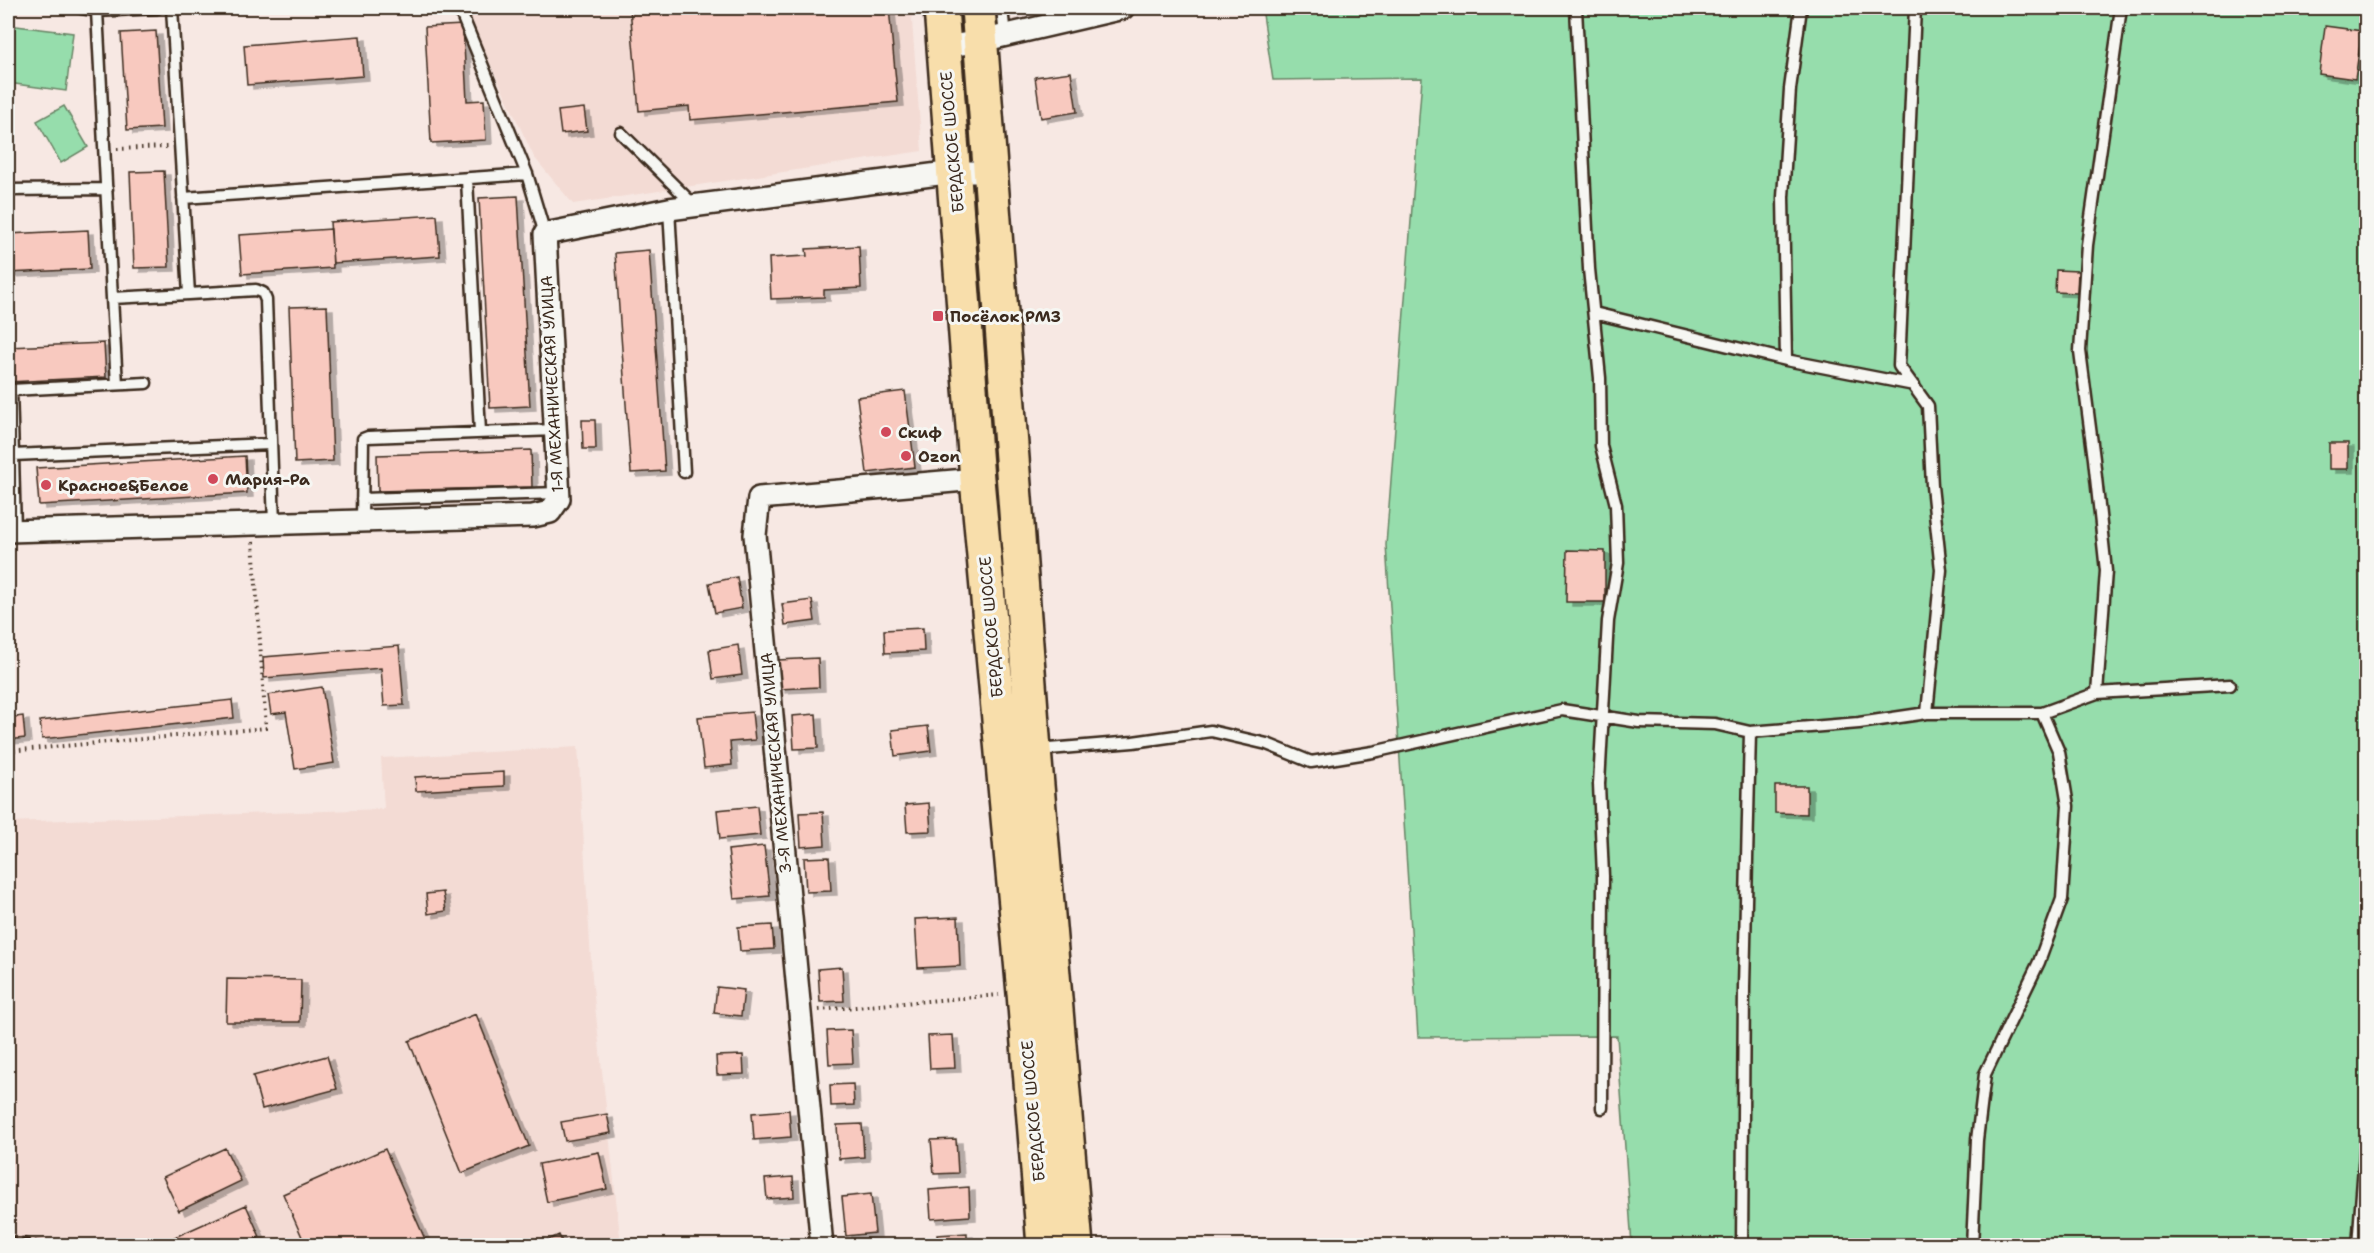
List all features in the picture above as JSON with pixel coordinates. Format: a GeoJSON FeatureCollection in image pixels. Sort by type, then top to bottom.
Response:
{"type":"FeatureCollection","features":[{"type":"Feature","properties":{"kind":"highway","name":"БЕРДСКОЕ ШОССЕ"},"geometry":{"type":"LineString","coordinates":[[941,8],[977,480],[1024,993],[1044,1245]]}},
{"type":"Feature","properties":{"kind":"highway","name":"БЕРДСКОЕ ШОССЕ"},"geometry":{"type":"LineString","coordinates":[[978,8],[993,39],[991,172],[1034,750],[1076,1245]]}},
{"type":"Feature","properties":{"kind":"street"},"geometry":{"type":"LineString","coordinates":[[944,47],[993,39],[1123,8]]}},
{"type":"Feature","properties":{"kind":"street"},"geometry":{"type":"LineString","coordinates":[[545,234],[669,209],[954,172],[991,172]]}},
{"type":"Feature","properties":{"kind":"street","name":"1-Я МЕХАНИЧЕСКАЯ УЛИЦА"},"geometry":{"type":"LineString","coordinates":[[11,531],[533,516],[550,512],[559,499],[559,493],[545,234]]}},
{"type":"Feature","properties":{"kind":"street","name":"3-Я МЕХАНИЧЕСКАЯ УЛИЦА"},"geometry":{"type":"LineString","coordinates":[[822,1245],[755,535],[759,498],[977,480]]}},
{"type":"Feature","properties":{"kind":"lane"},"geometry":{"type":"LineString","coordinates":[[81,8],[97,11],[157,8]]}},
{"type":"Feature","properties":{"kind":"lane"},"geometry":{"type":"LineString","coordinates":[[172,8],[189,294]]}},
{"type":"Feature","properties":{"kind":"lane"},"geometry":{"type":"LineString","coordinates":[[459,8],[526,174],[545,234]]}},
{"type":"Feature","properties":{"kind":"lane"},"geometry":{"type":"LineString","coordinates":[[993,39],[1002,8]]}},
{"type":"Feature","properties":{"kind":"lane"},"geometry":{"type":"LineString","coordinates":[[1576,8],[1589,269],[1600,378],[1601,446],[1616,505],[1618,563],[1608,621],[1599,784],[1603,876],[1602,1108]]}},
{"type":"Feature","properties":{"kind":"lane"},"geometry":{"type":"LineString","coordinates":[[1786,360],[1783,197],[1790,89],[1801,8]]}},
{"type":"Feature","properties":{"kind":"lane"},"geometry":{"type":"LineString","coordinates":[[1915,8],[1899,366],[1928,406],[1932,486],[1941,570],[1927,713]]}},
{"type":"Feature","properties":{"kind":"lane"},"geometry":{"type":"LineString","coordinates":[[2097,693],[2106,571],[2080,351],[2087,244],[2121,8]]}},
{"type":"Feature","properties":{"kind":"lane"},"geometry":{"type":"LineString","coordinates":[[97,11],[117,384]]}},
{"type":"Feature","properties":{"kind":"lane"},"geometry":{"type":"LineString","coordinates":[[621,133],[695,206]]}},
{"type":"Feature","properties":{"kind":"lane"},"geometry":{"type":"LineString","coordinates":[[183,198],[526,174]]}},
{"type":"Feature","properties":{"kind":"lane"},"geometry":{"type":"LineString","coordinates":[[467,178],[480,432]]}},
{"type":"Feature","properties":{"kind":"lane"},"geometry":{"type":"LineString","coordinates":[[8,190],[107,189]]}},
{"type":"Feature","properties":{"kind":"lane"},"geometry":{"type":"LineString","coordinates":[[669,209],[684,472]]}},
{"type":"Feature","properties":{"kind":"lane"},"geometry":{"type":"LineString","coordinates":[[112,298],[255,290],[263,293],[266,300],[274,524]]}},
{"type":"Feature","properties":{"kind":"lane"},"geometry":{"type":"LineString","coordinates":[[1594,313],[1786,360],[1914,385]]}},
{"type":"Feature","properties":{"kind":"lane"},"geometry":{"type":"LineString","coordinates":[[11,531],[9,390],[146,383]]}},
{"type":"Feature","properties":{"kind":"lane"},"geometry":{"type":"LineString","coordinates":[[362,521],[363,439],[368,436],[556,430]]}},
{"type":"Feature","properties":{"kind":"lane"},"geometry":{"type":"LineString","coordinates":[[10,455],[271,444]]}},
{"type":"Feature","properties":{"kind":"lane"},"geometry":{"type":"LineString","coordinates":[[362,499],[559,493]]}},
{"type":"Feature","properties":{"kind":"lane"},"geometry":{"type":"LineString","coordinates":[[1034,750],[1133,742],[1211,731],[1267,744],[1311,762],[1373,752],[1562,710],[1639,722],[1715,723],[1750,732],[1859,723],[1927,713],[2042,712],[2097,693],[2230,685]]}},
{"type":"Feature","properties":{"kind":"lane"},"geometry":{"type":"LineString","coordinates":[[1972,1245],[1977,1140],[1985,1074],[2039,962],[2062,899],[2068,806],[2059,752],[2042,712]]}},
{"type":"Feature","properties":{"kind":"lane"},"geometry":{"type":"LineString","coordinates":[[1742,1245],[1744,987],[1750,732]]}},
{"type":"Feature","properties":{"kind":"lane"},"geometry":{"type":"LineString","coordinates":[[2358,1245],[2367,1139]]}},
{"type":"Feature","properties":{"kind":"path"},"geometry":{"type":"LineString","coordinates":[[104,150],[180,147]]}},
{"type":"Feature","properties":{"kind":"path"},"geometry":{"type":"LineString","coordinates":[[8,750],[266,729],[252,524]]}},
{"type":"Feature","properties":{"kind":"path"},"geometry":{"type":"LineString","coordinates":[[799,1012],[1024,993]]}},
{"type":"Feature","properties":{"kind":"shaded area"},"geometry":{"type":"Polygon","coordinates":[[[464,8],[911,8],[922,151],[573,204],[534,157],[464,8]]]}},
{"type":"Feature","properties":{"kind":"shaded area"},"geometry":{"type":"Polygon","coordinates":[[[578,747],[592,978],[621,1245],[8,1245],[8,822],[384,809],[381,758],[578,747]]]}},
{"type":"Feature","properties":{"kind":"green space"},"geometry":{"type":"Polygon","coordinates":[[[1262,8],[2366,8],[2366,1245],[1632,1245],[1617,1036],[1418,1037],[1386,545],[1422,78],[1273,80],[1262,8]]]}},
{"type":"Feature","properties":{"kind":"green space"},"geometry":{"type":"Polygon","coordinates":[[[8,25],[73,33],[66,91],[8,83],[8,25]]]}},
{"type":"Feature","properties":{"kind":"green space"},"geometry":{"type":"Polygon","coordinates":[[[64,106],[88,147],[61,163],[37,121],[64,106]]]}},
{"type":"Feature","properties":{"kind":"building"},"geometry":{"type":"Polygon","coordinates":[[[630,8],[889,8],[898,102],[690,120],[689,106],[639,111],[630,8]]]}},
{"type":"Feature","properties":{"kind":"building"},"geometry":{"type":"Polygon","coordinates":[[[463,25],[467,101],[484,100],[486,140],[431,143],[425,27],[463,25]]]}},
{"type":"Feature","properties":{"kind":"building"},"geometry":{"type":"Polygon","coordinates":[[[2325,26],[2362,31],[2355,79],[2319,74],[2325,26]]]}},
{"type":"Feature","properties":{"kind":"building"},"geometry":{"type":"Polygon","coordinates":[[[156,31],[162,128],[127,130],[121,33],[156,31]]]}},
{"type":"Feature","properties":{"kind":"building"},"geometry":{"type":"Polygon","coordinates":[[[360,36],[363,76],[247,85],[244,45],[360,36]]]}},
{"type":"Feature","properties":{"kind":"building"},"geometry":{"type":"Polygon","coordinates":[[[1071,72],[1077,112],[1041,118],[1035,77],[1071,72]]]}},
{"type":"Feature","properties":{"kind":"building"},"geometry":{"type":"Polygon","coordinates":[[[584,108],[587,131],[561,134],[558,111],[584,108]]]}},
{"type":"Feature","properties":{"kind":"building"},"geometry":{"type":"Polygon","coordinates":[[[164,171],[169,267],[134,268],[130,172],[164,171]]]}},
{"type":"Feature","properties":{"kind":"building"},"geometry":{"type":"Polygon","coordinates":[[[518,196],[530,406],[490,408],[479,198],[518,196]]]}},
{"type":"Feature","properties":{"kind":"building"},"geometry":{"type":"Polygon","coordinates":[[[437,215],[440,256],[333,263],[330,222],[437,215]]]}},
{"type":"Feature","properties":{"kind":"building"},"geometry":{"type":"Polygon","coordinates":[[[331,229],[333,268],[242,274],[239,235],[331,229]]]}},
{"type":"Feature","properties":{"kind":"building"},"geometry":{"type":"Polygon","coordinates":[[[88,230],[90,269],[8,273],[8,234],[88,230]]]}},
{"type":"Feature","properties":{"kind":"building"},"geometry":{"type":"Polygon","coordinates":[[[859,246],[861,288],[824,290],[824,297],[771,299],[769,258],[807,256],[806,249],[859,246]]]}},
{"type":"Feature","properties":{"kind":"building"},"geometry":{"type":"Polygon","coordinates":[[[649,250],[665,471],[631,473],[615,253],[649,250]]]}},
{"type":"Feature","properties":{"kind":"building"},"geometry":{"type":"Polygon","coordinates":[[[2056,270],[2078,271],[2077,293],[2055,292],[2056,270]]]}},
{"type":"Feature","properties":{"kind":"building"},"geometry":{"type":"Polygon","coordinates":[[[327,306],[333,461],[295,463],[289,307],[327,306]]]}},
{"type":"Feature","properties":{"kind":"building"},"geometry":{"type":"Polygon","coordinates":[[[104,343],[106,377],[8,382],[8,347],[104,343]]]}},
{"type":"Feature","properties":{"kind":"building","name":"Скиф"},"geometry":{"type":"Polygon","coordinates":[[[905,391],[915,467],[867,473],[857,397],[905,391]]]}},
{"type":"Feature","properties":{"kind":"building"},"geometry":{"type":"Polygon","coordinates":[[[582,420],[595,420],[596,449],[583,449],[582,420]]]}},
{"type":"Feature","properties":{"kind":"building"},"geometry":{"type":"Polygon","coordinates":[[[2329,443],[2348,443],[2348,469],[2329,469],[2329,443]]]}},
{"type":"Feature","properties":{"kind":"building"},"geometry":{"type":"Polygon","coordinates":[[[531,450],[532,487],[378,491],[377,455],[531,450]]]}},
{"type":"Feature","properties":{"kind":"building"},"geometry":{"type":"Polygon","coordinates":[[[245,456],[247,493],[39,505],[36,468],[245,456]]]}},
{"type":"Feature","properties":{"kind":"building"},"geometry":{"type":"Polygon","coordinates":[[[1567,550],[1605,551],[1605,602],[1566,602],[1567,550]]]}},
{"type":"Feature","properties":{"kind":"building"},"geometry":{"type":"Polygon","coordinates":[[[737,577],[742,608],[715,613],[709,583],[737,577]]]}},
{"type":"Feature","properties":{"kind":"building"},"geometry":{"type":"Polygon","coordinates":[[[812,600],[815,621],[785,625],[782,604],[812,600]]]}},
{"type":"Feature","properties":{"kind":"building"},"geometry":{"type":"Polygon","coordinates":[[[923,628],[924,651],[885,653],[884,630],[923,628]]]}},
{"type":"Feature","properties":{"kind":"building"},"geometry":{"type":"Polygon","coordinates":[[[738,645],[742,675],[713,679],[709,650],[738,645]]]}},
{"type":"Feature","properties":{"kind":"building"},"geometry":{"type":"Polygon","coordinates":[[[399,646],[404,705],[384,706],[381,668],[264,678],[263,657],[399,646]]]}},
{"type":"Feature","properties":{"kind":"building"},"geometry":{"type":"Polygon","coordinates":[[[818,658],[819,687],[779,689],[778,660],[818,658]]]}},
{"type":"Feature","properties":{"kind":"building"},"geometry":{"type":"Polygon","coordinates":[[[322,687],[334,763],[295,769],[286,712],[271,714],[268,695],[322,687]]]}},
{"type":"Feature","properties":{"kind":"building"},"geometry":{"type":"Polygon","coordinates":[[[232,700],[234,718],[42,739],[40,721],[232,700]]]}},
{"type":"Feature","properties":{"kind":"building"},"geometry":{"type":"Polygon","coordinates":[[[752,712],[755,740],[730,742],[732,765],[704,768],[698,717],[752,712]]]}},
{"type":"Feature","properties":{"kind":"building"},"geometry":{"type":"Polygon","coordinates":[[[816,714],[818,748],[794,749],[792,716],[816,714]]]}},
{"type":"Feature","properties":{"kind":"building"},"geometry":{"type":"Polygon","coordinates":[[[23,716],[25,738],[8,740],[8,718],[23,716]]]}},
{"type":"Feature","properties":{"kind":"building"},"geometry":{"type":"Polygon","coordinates":[[[928,726],[931,751],[895,756],[892,730],[928,726]]]}},
{"type":"Feature","properties":{"kind":"building"},"geometry":{"type":"Polygon","coordinates":[[[504,772],[504,786],[416,791],[415,777],[504,772]]]}},
{"type":"Feature","properties":{"kind":"building"},"geometry":{"type":"Polygon","coordinates":[[[1775,786],[1807,786],[1807,814],[1775,813],[1775,786]]]}},
{"type":"Feature","properties":{"kind":"building"},"geometry":{"type":"Polygon","coordinates":[[[929,803],[931,831],[907,832],[905,805],[929,803]]]}},
{"type":"Feature","properties":{"kind":"building"},"geometry":{"type":"Polygon","coordinates":[[[757,806],[760,835],[720,839],[717,810],[757,806]]]}},
{"type":"Feature","properties":{"kind":"building"},"geometry":{"type":"Polygon","coordinates":[[[823,812],[825,845],[801,847],[799,813],[823,812]]]}},
{"type":"Feature","properties":{"kind":"building"},"geometry":{"type":"Polygon","coordinates":[[[764,846],[770,896],[734,899],[728,850],[764,846]]]}},
{"type":"Feature","properties":{"kind":"building"},"geometry":{"type":"Polygon","coordinates":[[[829,857],[831,891],[806,892],[804,858],[829,857]]]}},
{"type":"Feature","properties":{"kind":"building"},"geometry":{"type":"Polygon","coordinates":[[[443,892],[446,911],[428,914],[426,894],[443,892]]]}},
{"type":"Feature","properties":{"kind":"building"},"geometry":{"type":"Polygon","coordinates":[[[958,917],[960,966],[918,968],[915,919],[958,917]]]}},
{"type":"Feature","properties":{"kind":"building"},"geometry":{"type":"Polygon","coordinates":[[[772,925],[774,949],[740,951],[738,927],[772,925]]]}},
{"type":"Feature","properties":{"kind":"building"},"geometry":{"type":"Polygon","coordinates":[[[842,967],[844,1001],[820,1002],[818,969],[842,967]]]}},
{"type":"Feature","properties":{"kind":"building"},"geometry":{"type":"Polygon","coordinates":[[[227,979],[301,980],[300,1022],[226,1022],[227,979]]]}},
{"type":"Feature","properties":{"kind":"building"},"geometry":{"type":"Polygon","coordinates":[[[717,987],[744,990],[741,1016],[714,1013],[717,987]]]}},
{"type":"Feature","properties":{"kind":"building"},"geometry":{"type":"Polygon","coordinates":[[[476,1014],[529,1146],[462,1173],[409,1041],[476,1014]]]}},
{"type":"Feature","properties":{"kind":"building"},"geometry":{"type":"Polygon","coordinates":[[[851,1030],[853,1063],[829,1064],[827,1031],[851,1030]]]}},
{"type":"Feature","properties":{"kind":"building"},"geometry":{"type":"Polygon","coordinates":[[[953,1035],[955,1068],[930,1069],[928,1036],[953,1035]]]}},
{"type":"Feature","properties":{"kind":"building"},"geometry":{"type":"Polygon","coordinates":[[[743,1055],[744,1074],[717,1075],[716,1056],[743,1055]]]}},
{"type":"Feature","properties":{"kind":"building"},"geometry":{"type":"Polygon","coordinates":[[[327,1056],[337,1089],[262,1109],[253,1076],[327,1056]]]}},
{"type":"Feature","properties":{"kind":"building"},"geometry":{"type":"Polygon","coordinates":[[[853,1084],[854,1105],[831,1106],[830,1085],[853,1084]]]}},
{"type":"Feature","properties":{"kind":"building"},"geometry":{"type":"Polygon","coordinates":[[[789,1110],[791,1137],[754,1140],[752,1113],[789,1110]]]}},
{"type":"Feature","properties":{"kind":"building"},"geometry":{"type":"Polygon","coordinates":[[[607,1114],[611,1133],[565,1141],[561,1122],[607,1114]]]}},
{"type":"Feature","properties":{"kind":"building"},"geometry":{"type":"Polygon","coordinates":[[[862,1124],[864,1157],[839,1159],[837,1125],[862,1124]]]}},
{"type":"Feature","properties":{"kind":"building"},"geometry":{"type":"Polygon","coordinates":[[[956,1139],[958,1173],[934,1174],[931,1140],[956,1139]]]}},
{"type":"Feature","properties":{"kind":"building"},"geometry":{"type":"Polygon","coordinates":[[[225,1148],[241,1181],[179,1211],[163,1177],[225,1148]]]}},
{"type":"Feature","properties":{"kind":"building"},"geometry":{"type":"Polygon","coordinates":[[[385,1149],[428,1246],[306,1246],[283,1194],[385,1149]]]}},
{"type":"Feature","properties":{"kind":"building"},"geometry":{"type":"Polygon","coordinates":[[[599,1152],[607,1189],[547,1202],[539,1164],[599,1152]]]}},
{"type":"Feature","properties":{"kind":"building"},"geometry":{"type":"Polygon","coordinates":[[[793,1177],[794,1197],[767,1199],[765,1179],[793,1177]]]}},
{"type":"Feature","properties":{"kind":"building"},"geometry":{"type":"Polygon","coordinates":[[[969,1187],[970,1216],[931,1219],[929,1190],[969,1187]]]}},
{"type":"Feature","properties":{"kind":"building"},"geometry":{"type":"Polygon","coordinates":[[[871,1194],[875,1233],[846,1236],[842,1197],[871,1194]]]}},
{"type":"Feature","properties":{"kind":"building"},"geometry":{"type":"Polygon","coordinates":[[[246,1205],[260,1237],[242,1246],[155,1246],[246,1205]]]}},
{"type":"Feature","properties":{"kind":"building"},"geometry":{"type":"Polygon","coordinates":[[[967,1233],[967,1246],[938,1246],[937,1235],[967,1233]]]}},
{"type":"Feature","properties":{"kind":"building"},"geometry":{"type":"Polygon","coordinates":[[[559,1235],[564,1246],[535,1246],[559,1235]]]}},
{"type":"Feature","properties":{"kind":"building"},"geometry":{"type":"Polygon","coordinates":[[[801,1242],[802,1246],[765,1246],[765,1244],[801,1242]]]}},
{"type":"Feature","properties":{"kind":"railway"},"geometry":{"type":"LineString","coordinates":[[8,1236],[55,1246]]}},
{"type":"Feature","properties":{"kind":"place","name":"Посёлок РМЗ"},"geometry":{"type":"Point","coordinates":[938,316]}},
{"type":"Feature","properties":{"kind":"place","name":"Скиф"},"geometry":{"type":"Point","coordinates":[886,432]}},
{"type":"Feature","properties":{"kind":"place","name":"Ozon"},"geometry":{"type":"Point","coordinates":[906,456]}},
{"type":"Feature","properties":{"kind":"place","name":"Мария-Ра"},"geometry":{"type":"Point","coordinates":[213,479]}},
{"type":"Feature","properties":{"kind":"place","name":"Красное&Белое"},"geometry":{"type":"Point","coordinates":[46,485]}}]}
